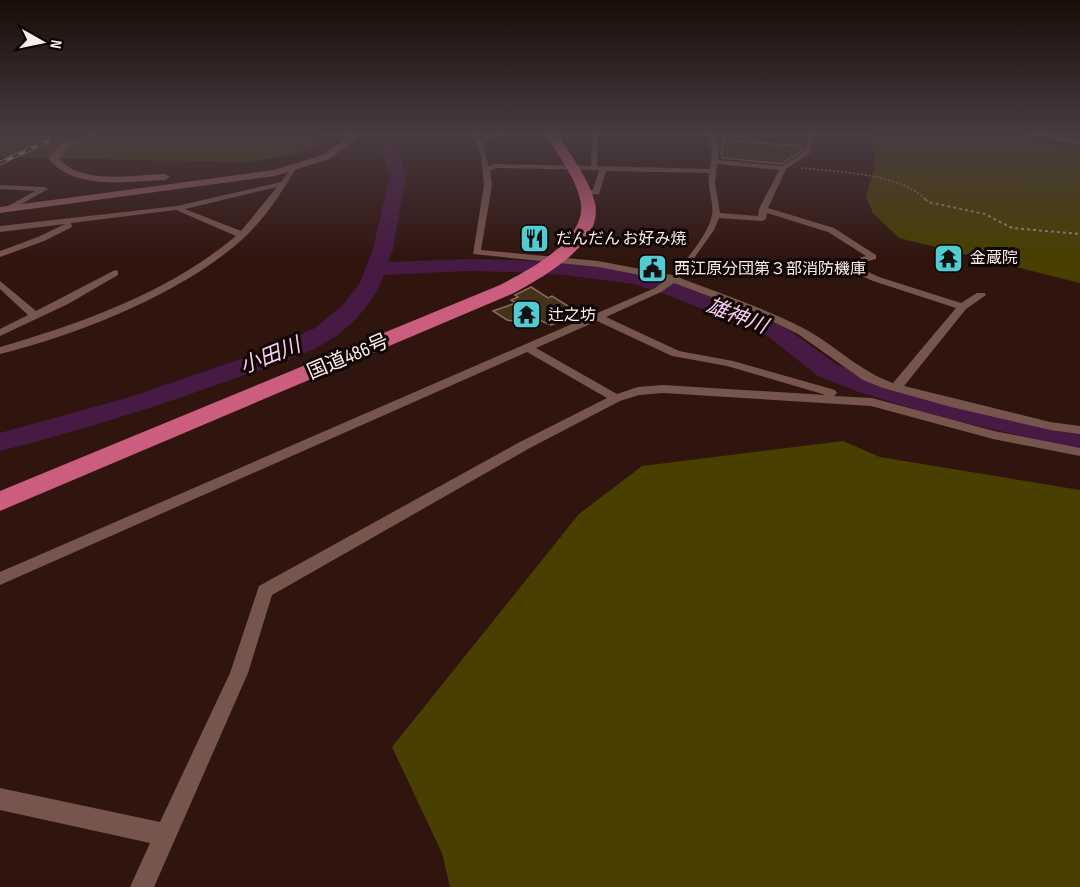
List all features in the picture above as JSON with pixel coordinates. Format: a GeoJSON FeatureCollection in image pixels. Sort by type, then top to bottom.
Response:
{"type":"FeatureCollection","features":[{"type":"Feature","properties":{"kind":"highway","name":"国道486号"},"geometry":{"type":"LineString","coordinates":[[0,502],[300,377],[507,289],[534,275],[555,260],[575,241],[585,225],[589,209],[584,193],[574,175]]}},
{"type":"Feature","properties":{"kind":"street"},"geometry":{"type":"LineString","coordinates":[[78,175],[180,177],[190,179],[197,184]]}},
{"type":"Feature","properties":{"kind":"street"},"geometry":{"type":"LineString","coordinates":[[6,209],[249,175]]}},
{"type":"Feature","properties":{"kind":"street"},"geometry":{"type":"LineString","coordinates":[[0,351],[30,343],[112,311],[164,286],[206,262],[243,234],[289,175]]}},
{"type":"Feature","properties":{"kind":"street"},"geometry":{"type":"LineString","coordinates":[[487,175],[487,198],[476,252],[617,267],[673,280],[766,314],[802,332],[867,377],[890,386],[1050,426],[1080,430]]}},
{"type":"Feature","properties":{"kind":"street"},"geometry":{"type":"LineString","coordinates":[[584,193],[596,192],[601,175]]}},
{"type":"Feature","properties":{"kind":"street"},"geometry":{"type":"LineString","coordinates":[[0,579],[658,290],[680,274],[710,230],[716,215],[712,196],[714,175]]}},
{"type":"Feature","properties":{"kind":"street"},"geometry":{"type":"LineString","coordinates":[[716,215],[762,219],[764,209],[781,175]]}},
{"type":"Feature","properties":{"kind":"street"},"geometry":{"type":"LineString","coordinates":[[0,229],[177,208],[284,183]]}},
{"type":"Feature","properties":{"kind":"street"},"geometry":{"type":"LineString","coordinates":[[0,187],[44,189],[6,209]]}},
{"type":"Feature","properties":{"kind":"street"},"geometry":{"type":"LineString","coordinates":[[177,208],[235,233],[243,234]]}},
{"type":"Feature","properties":{"kind":"street"},"geometry":{"type":"LineString","coordinates":[[764,209],[831,230],[873,256],[844,265],[876,279],[962,307]]}},
{"type":"Feature","properties":{"kind":"street"},"geometry":{"type":"LineString","coordinates":[[0,254],[41,239],[73,222]]}},
{"type":"Feature","properties":{"kind":"street"},"geometry":{"type":"LineString","coordinates":[[0,333],[64,302],[115,273]]}},
{"type":"Feature","properties":{"kind":"street"},"geometry":{"type":"LineString","coordinates":[[0,284],[34,315]]}},
{"type":"Feature","properties":{"kind":"street"},"geometry":{"type":"LineString","coordinates":[[872,401],[890,386],[962,307],[981,295]]}},
{"type":"Feature","properties":{"kind":"street"},"geometry":{"type":"LineString","coordinates":[[598,317],[676,354],[729,363],[855,400]]}},
{"type":"Feature","properties":{"kind":"street"},"geometry":{"type":"LineString","coordinates":[[528,348],[616,399]]}},
{"type":"Feature","properties":{"kind":"street"},"geometry":{"type":"LineString","coordinates":[[142,887],[239,673],[265,591],[523,446],[616,399],[638,391],[663,389],[872,401],[993,435],[1080,452]]}},
{"type":"Feature","properties":{"kind":"street"},"geometry":{"type":"LineString","coordinates":[[0,799],[165,835]]}},
{"type":"Feature","properties":{"kind":"path"},"geometry":{"type":"LineString","coordinates":[[865,175],[912,188],[928,202],[985,214],[1012,228],[1080,234]]}},
{"type":"Feature","properties":{"kind":"shaded area"},"geometry":{"type":"Polygon","coordinates":[[[872,175],[1080,175],[1080,283],[899,238],[873,213],[866,196],[872,175]]]}},
{"type":"Feature","properties":{"kind":"shaded area"},"geometry":{"type":"Polygon","coordinates":[[[843,441],[880,457],[1080,490],[1080,887],[450,887],[442,853],[392,747],[579,514],[642,466],[843,441]]]}},
{"type":"Feature","properties":{"kind":"building"},"geometry":{"type":"Polygon","coordinates":[[[531,287],[548,298],[552,296],[581,314],[551,325],[529,316],[514,321],[507,320],[493,311],[516,303],[511,300],[518,297],[515,295],[531,287]]]}},
{"type":"Feature","properties":{"kind":"waterway","name":"小田川"},"geometry":{"type":"LineString","coordinates":[[0,442],[140,403],[276,355],[324,333],[351,310],[370,284],[383,249],[398,175]]}},
{"type":"Feature","properties":{"kind":"waterway","name":"雄神川"},"geometry":{"type":"LineString","coordinates":[[376,269],[468,265],[516,266],[565,269],[636,278],[673,289],[773,329],[827,370],[869,386],[943,409],[1080,441]]}},
{"type":"Feature","properties":{"kind":"place","name":"だんだん お好み焼"},"geometry":{"type":"Point","coordinates":[535,239]}},
{"type":"Feature","properties":{"kind":"place","name":"金蔵院"},"geometry":{"type":"Point","coordinates":[949,258]}},
{"type":"Feature","properties":{"kind":"place","name":"西江原分団第３部消防機庫"},"geometry":{"type":"Point","coordinates":[653,269]}},
{"type":"Feature","properties":{"kind":"place","name":"辻之坊"},"geometry":{"type":"Point","coordinates":[527,315]}}]}
